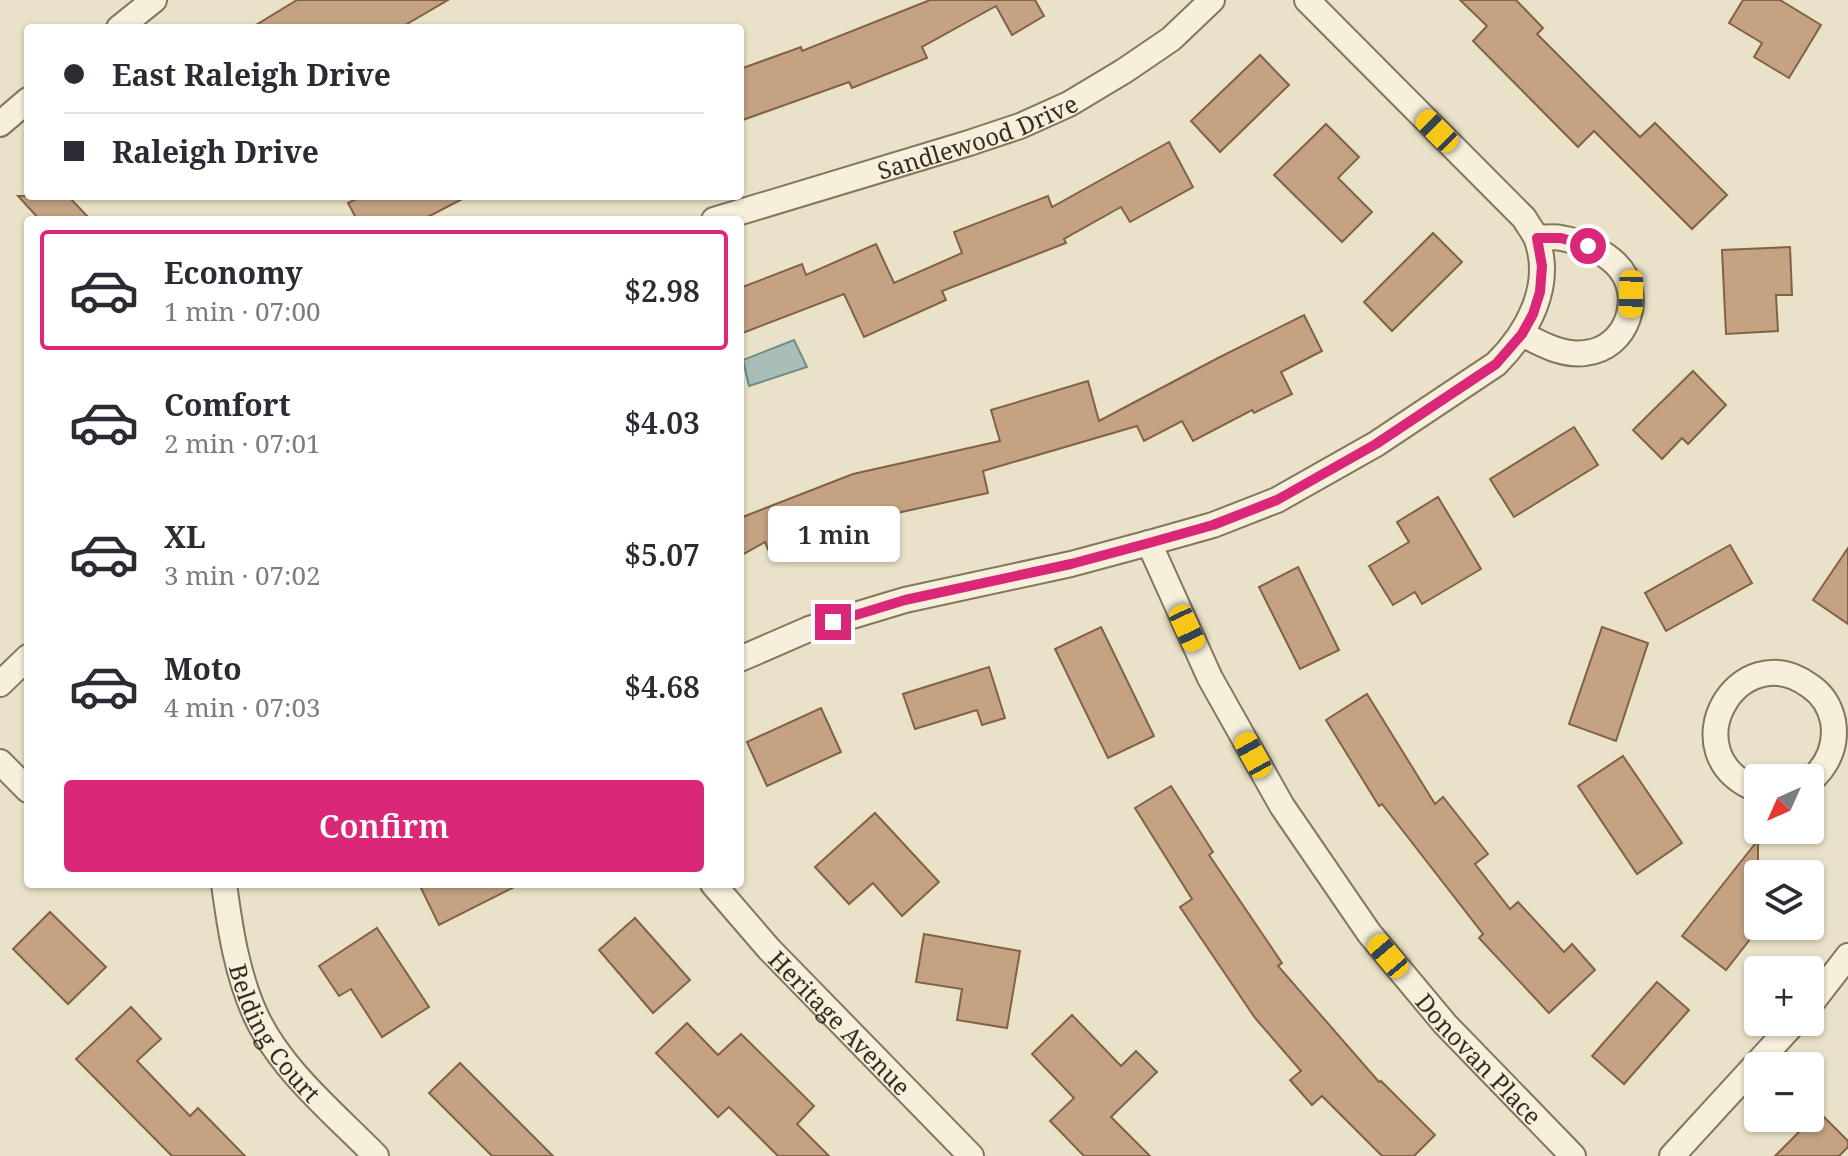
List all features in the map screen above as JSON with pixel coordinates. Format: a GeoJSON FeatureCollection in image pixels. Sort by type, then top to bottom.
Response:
{"type":"FeatureCollection","features":[{"type":"Feature","properties":{"kind":"street"},"geometry":{"type":"LineString","coordinates":[[124,24],[154,0]]}},
{"type":"Feature","properties":{"kind":"street","name":"Sandlewood Drive"},"geometry":{"type":"LineString","coordinates":[[727,216],[1020,126],[1069,104],[1124,71],[1171,39],[1212,0]]}},
{"type":"Feature","properties":{"kind":"street"},"geometry":{"type":"LineString","coordinates":[[744,657],[809,629],[905,600],[1071,564],[1213,525],[1277,500],[1376,444],[1496,364],[1522,334],[1540,292],[1542,266],[1537,238],[1524,218],[1307,0]]}},
{"type":"Feature","properties":{"kind":"street"},"geometry":{"type":"LineString","coordinates":[[0,124],[24,103]]}},
{"type":"Feature","properties":{"kind":"street"},"geometry":{"type":"LineString","coordinates":[[1522,334],[1546,347],[1570,353],[1587,353],[1603,348],[1616,339],[1631,310],[1631,294],[1626,278],[1617,265],[1604,255],[1588,246],[1561,238],[1537,238]]}},
{"type":"Feature","properties":{"kind":"street","name":"Donovan Place"},"geometry":{"type":"LineString","coordinates":[[1149,543],[1210,678],[1282,806],[1369,933],[1445,1024],[1573,1156]]}},
{"type":"Feature","properties":{"kind":"street"},"geometry":{"type":"LineString","coordinates":[[0,684],[24,661]]}},
{"type":"Feature","properties":{"kind":"street"},"geometry":{"type":"LineString","coordinates":[[1744,784],[1724,764],[1717,750],[1716,719],[1731,692],[1758,675],[1773,673],[1803,680],[1825,702],[1832,716],[1840,750],[1824,765]]}},
{"type":"Feature","properties":{"kind":"street"},"geometry":{"type":"LineString","coordinates":[[0,762],[24,786]]}},
{"type":"Feature","properties":{"kind":"street","name":"Belding Court"},"geometry":{"type":"LineString","coordinates":[[224,888],[229,925],[241,972],[255,1014],[266,1035],[287,1064],[376,1156]]}},
{"type":"Feature","properties":{"kind":"street","name":"Heritage Avenue"},"geometry":{"type":"LineString","coordinates":[[716,888],[769,949],[971,1156]]}},
{"type":"Feature","properties":{"kind":"street"},"geometry":{"type":"LineString","coordinates":[[1824,987],[1848,956]]}},
{"type":"Feature","properties":{"kind":"street"},"geometry":{"type":"LineString","coordinates":[[1672,1156],[1782,1036]]}},
{"type":"Feature","properties":{"kind":"water"},"geometry":{"type":"Polygon","coordinates":[[[794,340],[807,367],[749,386],[744,360],[794,340]]]}},
{"type":"Feature","properties":{"kind":"building"},"geometry":{"type":"Polygon","coordinates":[[[297,0],[448,0],[407,24],[258,24],[297,0]]]}},
{"type":"Feature","properties":{"kind":"building"},"geometry":{"type":"Polygon","coordinates":[[[930,0],[1035,0],[1044,16],[1012,35],[996,6],[922,47],[927,58],[852,88],[849,82],[744,120],[744,68],[801,47],[802,51],[930,0]]]}},
{"type":"Feature","properties":{"kind":"building"},"geometry":{"type":"Polygon","coordinates":[[[1460,0],[1516,0],[1543,28],[1537,34],[1640,137],[1655,123],[1727,195],[1692,229],[1594,131],[1578,147],[1473,41],[1487,26],[1460,0]]]}},
{"type":"Feature","properties":{"kind":"building"},"geometry":{"type":"Polygon","coordinates":[[[1743,0],[1780,0],[1821,25],[1789,78],[1754,57],[1762,43],[1729,23],[1743,0]]]}},
{"type":"Feature","properties":{"kind":"building"},"geometry":{"type":"Polygon","coordinates":[[[1260,55],[1289,85],[1220,152],[1191,121],[1260,55]]]}},
{"type":"Feature","properties":{"kind":"building"},"geometry":{"type":"Polygon","coordinates":[[[1326,124],[1359,157],[1338,178],[1372,212],[1342,242],[1274,175],[1326,124]]]}},
{"type":"Feature","properties":{"kind":"building"},"geometry":{"type":"Polygon","coordinates":[[[1169,142],[1193,187],[1130,222],[1121,207],[1064,239],[1066,243],[942,291],[946,300],[864,337],[844,294],[744,332],[744,286],[802,264],[806,275],[876,244],[894,283],[962,253],[954,232],[1048,196],[1052,207],[1169,142]]]}},
{"type":"Feature","properties":{"kind":"building"},"geometry":{"type":"Polygon","coordinates":[[[18,196],[24,196],[24,200],[72,200],[87,216],[36,216],[18,196]]]}},
{"type":"Feature","properties":{"kind":"building"},"geometry":{"type":"Polygon","coordinates":[[[354,200],[460,200],[430,216],[355,216],[348,203],[354,200]]]}},
{"type":"Feature","properties":{"kind":"building"},"geometry":{"type":"Polygon","coordinates":[[[1433,233],[1462,262],[1392,331],[1364,302],[1433,233]]]}},
{"type":"Feature","properties":{"kind":"building"},"geometry":{"type":"Polygon","coordinates":[[[1790,247],[1792,295],[1776,295],[1778,331],[1726,334],[1722,250],[1790,247]]]}},
{"type":"Feature","properties":{"kind":"building"},"geometry":{"type":"Polygon","coordinates":[[[1304,315],[1322,351],[1281,372],[1292,394],[1254,413],[1252,410],[1193,441],[1182,421],[1144,441],[1137,426],[983,471],[988,493],[888,515],[887,507],[770,554],[765,542],[744,554],[744,516],[853,474],[1000,441],[991,410],[1088,381],[1099,421],[1304,315]]]}},
{"type":"Feature","properties":{"kind":"building"},"geometry":{"type":"Polygon","coordinates":[[[1693,371],[1726,405],[1688,444],[1682,438],[1662,459],[1633,430],[1693,371]]]}},
{"type":"Feature","properties":{"kind":"building"},"geometry":{"type":"Polygon","coordinates":[[[1574,427],[1598,465],[1514,517],[1490,479],[1574,427]]]}},
{"type":"Feature","properties":{"kind":"building"},"geometry":{"type":"Polygon","coordinates":[[[1438,497],[1481,569],[1422,604],[1415,592],[1393,605],[1369,566],[1409,542],[1397,522],[1438,497]]]}},
{"type":"Feature","properties":{"kind":"building"},"geometry":{"type":"Polygon","coordinates":[[[1730,545],[1752,583],[1666,631],[1645,593],[1730,545]]]}},
{"type":"Feature","properties":{"kind":"building"},"geometry":{"type":"Polygon","coordinates":[[[1848,548],[1848,624],[1813,600],[1848,548]]]}},
{"type":"Feature","properties":{"kind":"building"},"geometry":{"type":"Polygon","coordinates":[[[1298,567],[1339,650],[1300,669],[1259,587],[1298,567]]]}},
{"type":"Feature","properties":{"kind":"building"},"geometry":{"type":"Polygon","coordinates":[[[1101,627],[1154,736],[1108,758],[1055,649],[1101,627]]]}},
{"type":"Feature","properties":{"kind":"building"},"geometry":{"type":"Polygon","coordinates":[[[1602,627],[1648,643],[1616,741],[1569,724],[1602,627]]]}},
{"type":"Feature","properties":{"kind":"building"},"geometry":{"type":"Polygon","coordinates":[[[989,667],[1005,718],[982,725],[977,710],[915,729],[903,694],[989,667]]]}},
{"type":"Feature","properties":{"kind":"building"},"geometry":{"type":"Polygon","coordinates":[[[1367,694],[1435,804],[1443,797],[1488,854],[1475,864],[1510,909],[1518,902],[1564,952],[1572,944],[1595,970],[1549,1013],[1479,938],[1483,934],[1382,804],[1379,806],[1326,720],[1367,694]]]}},
{"type":"Feature","properties":{"kind":"building"},"geometry":{"type":"Polygon","coordinates":[[[821,708],[841,752],[767,786],[747,742],[821,708]]]}},
{"type":"Feature","properties":{"kind":"building"},"geometry":{"type":"Polygon","coordinates":[[[1623,756],[1682,843],[1637,874],[1578,786],[1623,756]]]}},
{"type":"Feature","properties":{"kind":"building"},"geometry":{"type":"Polygon","coordinates":[[[1171,786],[1213,852],[1209,855],[1282,963],[1278,966],[1379,1082],[1435,1135],[1414,1156],[1382,1156],[1322,1096],[1312,1105],[1290,1080],[1301,1071],[1255,1018],[1180,907],[1192,899],[1135,808],[1171,786]]]}},
{"type":"Feature","properties":{"kind":"building"},"geometry":{"type":"Polygon","coordinates":[[[875,813],[939,882],[902,916],[873,883],[849,904],[815,867],[875,813]]]}},
{"type":"Feature","properties":{"kind":"building"},"geometry":{"type":"Polygon","coordinates":[[[1755,844],[1758,844],[1758,860],[1744,860],[1744,940],[1749,940],[1726,970],[1682,936],[1755,844]]]}},
{"type":"Feature","properties":{"kind":"building"},"geometry":{"type":"Polygon","coordinates":[[[421,888],[512,888],[439,925],[421,888]]]}},
{"type":"Feature","properties":{"kind":"building"},"geometry":{"type":"Polygon","coordinates":[[[50,912],[106,967],[68,1004],[13,949],[50,912]]]}},
{"type":"Feature","properties":{"kind":"building"},"geometry":{"type":"Polygon","coordinates":[[[635,918],[690,980],[653,1013],[599,950],[635,918]]]}},
{"type":"Feature","properties":{"kind":"building"},"geometry":{"type":"Polygon","coordinates":[[[377,928],[429,1007],[382,1037],[351,989],[339,996],[319,966],[377,928]]]}},
{"type":"Feature","properties":{"kind":"building"},"geometry":{"type":"Polygon","coordinates":[[[924,934],[1020,951],[1007,1028],[957,1020],[962,989],[916,982],[924,934]]]}},
{"type":"Feature","properties":{"kind":"building"},"geometry":{"type":"Polygon","coordinates":[[[1657,982],[1689,1010],[1624,1084],[1592,1056],[1657,982]]]}},
{"type":"Feature","properties":{"kind":"building"},"geometry":{"type":"Polygon","coordinates":[[[131,1007],[161,1039],[137,1061],[190,1116],[198,1108],[245,1156],[172,1156],[76,1059],[131,1007]]]}},
{"type":"Feature","properties":{"kind":"building"},"geometry":{"type":"Polygon","coordinates":[[[1072,1015],[1121,1066],[1136,1051],[1157,1072],[1111,1117],[1150,1156],[1084,1156],[1050,1121],[1074,1098],[1032,1054],[1072,1015]]]}},
{"type":"Feature","properties":{"kind":"building"},"geometry":{"type":"Polygon","coordinates":[[[687,1023],[718,1055],[741,1034],[814,1106],[797,1124],[829,1156],[778,1156],[729,1107],[718,1117],[656,1053],[687,1023]]]}},
{"type":"Feature","properties":{"kind":"building"},"geometry":{"type":"Polygon","coordinates":[[[460,1063],[553,1156],[492,1156],[429,1093],[460,1063]]]}},
{"type":"Feature","properties":{"kind":"building"},"geometry":{"type":"Polygon","coordinates":[[[1824,1117],[1848,1141],[1848,1147],[1839,1156],[1775,1156],[1799,1132],[1824,1132],[1824,1117]]]}},
{"type":"Feature","properties":{"kind":"route"},"geometry":{"type":"LineString","coordinates":[[833,622],[905,600],[1071,564],[1149,543],[1213,525],[1277,500],[1376,444],[1496,364],[1509,351],[1533,314],[1540,292],[1542,266],[1537,238],[1561,238],[1588,246]]}}]}
